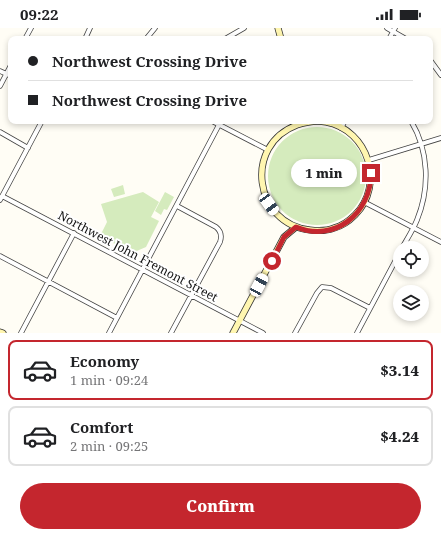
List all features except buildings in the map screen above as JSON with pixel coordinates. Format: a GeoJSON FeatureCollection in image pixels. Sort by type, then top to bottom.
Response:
{"type":"FeatureCollection","features":[{"type":"Feature","properties":{"kind":"street"},"geometry":{"type":"LineString","coordinates":[[148,36],[155,28]]}},
{"type":"Feature","properties":{"kind":"street"},"geometry":{"type":"LineString","coordinates":[[231,36],[244,28]]}},
{"type":"Feature","properties":{"kind":"street"},"geometry":{"type":"LineString","coordinates":[[387,28],[394,29],[402,36]]}},
{"type":"Feature","properties":{"kind":"street"},"geometry":{"type":"LineString","coordinates":[[433,64],[441,75]]}},
{"type":"Feature","properties":{"kind":"street"},"geometry":{"type":"LineString","coordinates":[[0,86],[8,76]]}},
{"type":"Feature","properties":{"kind":"street"},"geometry":{"type":"LineString","coordinates":[[1,198],[40,124]]}},
{"type":"Feature","properties":{"kind":"street"},"geometry":{"type":"LineString","coordinates":[[109,333],[219,124]]}},
{"type":"Feature","properties":{"kind":"street"},"geometry":{"type":"LineString","coordinates":[[222,124],[268,150]]}},
{"type":"Feature","properties":{"kind":"street"},"geometry":{"type":"LineString","coordinates":[[296,124],[281,134],[268,150],[262,168],[264,193],[274,211],[285,221],[296,227],[316,231],[336,228],[348,221],[358,211],[367,197],[371,179],[369,160],[360,144],[341,128],[332,124]]}},
{"type":"Feature","properties":{"kind":"street"},"geometry":{"type":"LineString","coordinates":[[341,128],[343,124]]}},
{"type":"Feature","properties":{"kind":"street"},"geometry":{"type":"LineString","coordinates":[[406,241],[418,216],[425,188],[426,169],[422,144],[412,124]]}},
{"type":"Feature","properties":{"kind":"street"},"geometry":{"type":"LineString","coordinates":[[0,132],[28,148]]}},
{"type":"Feature","properties":{"kind":"street"},"geometry":{"type":"LineString","coordinates":[[369,160],[441,138]]}},
{"type":"Feature","properties":{"kind":"street","name":"Northwest John Fremont Street"},"geometry":{"type":"LineString","coordinates":[[1,198],[74,233],[263,333]]}},
{"type":"Feature","properties":{"kind":"street"},"geometry":{"type":"LineString","coordinates":[[364,202],[441,242]]}},
{"type":"Feature","properties":{"kind":"street"},"geometry":{"type":"LineString","coordinates":[[171,333],[220,242],[221,233],[219,229],[177,206]]}},
{"type":"Feature","properties":{"kind":"street"},"geometry":{"type":"LineString","coordinates":[[233,333],[284,237],[286,229],[285,221]]}},
{"type":"Feature","properties":{"kind":"street"},"geometry":{"type":"LineString","coordinates":[[284,237],[296,227]]}},
{"type":"Feature","properties":{"kind":"street"},"geometry":{"type":"LineString","coordinates":[[21,333],[74,233]]}},
{"type":"Feature","properties":{"kind":"street"},"geometry":{"type":"LineString","coordinates":[[0,256],[117,318]]}},
{"type":"Feature","properties":{"kind":"street"},"geometry":{"type":"LineString","coordinates":[[357,333],[393,265]]}},
{"type":"Feature","properties":{"kind":"street"},"geometry":{"type":"LineString","coordinates":[[295,333],[317,292],[322,287],[331,288],[370,308]]}},
{"type":"Feature","properties":{"kind":"green space"},"geometry":{"type":"Polygon","coordinates":[[[317,127],[336,131],[352,141],[362,157],[366,176],[362,195],[352,211],[336,221],[317,225],[298,221],[282,211],[272,195],[268,176],[272,157],[282,141],[298,131],[317,127]]]}},
{"type":"Feature","properties":{"kind":"green space"},"geometry":{"type":"Polygon","coordinates":[[[123,185],[125,194],[114,197],[111,189],[123,185]]]}},
{"type":"Feature","properties":{"kind":"green space"},"geometry":{"type":"Polygon","coordinates":[[[143,192],[159,202],[151,217],[159,221],[146,247],[132,253],[100,236],[107,222],[101,204],[143,192]]]}},
{"type":"Feature","properties":{"kind":"green space"},"geometry":{"type":"Polygon","coordinates":[[[165,192],[174,197],[167,210],[164,209],[161,215],[155,211],[165,192]]]}},
{"type":"Feature","properties":{"kind":"route"},"geometry":{"type":"LineString","coordinates":[[272,261],[284,237],[290,230],[296,227],[304,230],[328,230],[336,228],[348,221],[358,211],[367,197],[371,173]]}}]}
